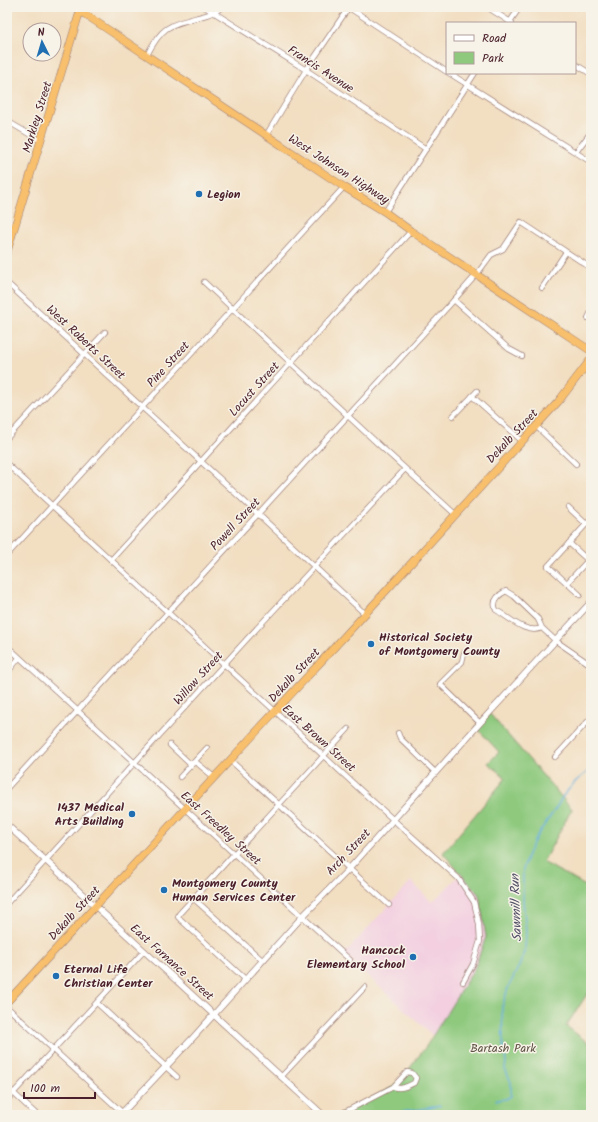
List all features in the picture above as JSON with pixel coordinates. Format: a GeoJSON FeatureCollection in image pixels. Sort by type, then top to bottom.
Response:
{"type":"FeatureCollection","features":[{"type":"Feature","properties":{"kind":"highway","name":"West Johnson Highway"},"geometry":{"type":"LineString","coordinates":[[77,9],[344,187],[385,212],[412,232],[477,274],[591,352]]}},
{"type":"Feature","properties":{"kind":"highway","name":"Markley Street"},"geometry":{"type":"LineString","coordinates":[[7,252],[41,141],[77,9]]}},
{"type":"Feature","properties":{"kind":"highway","name":"Dekalb Street"},"geometry":{"type":"LineString","coordinates":[[7,1002],[365,614],[558,402],[591,359]]}},
{"type":"Feature","properties":{"kind":"street","name":"Francis Avenue"},"geometry":{"type":"LineString","coordinates":[[205,7],[306,70],[426,149]]}},
{"type":"Feature","properties":{"kind":"street"},"geometry":{"type":"LineString","coordinates":[[147,55],[159,34],[173,24],[214,13],[222,7]]}},
{"type":"Feature","properties":{"kind":"street"},"geometry":{"type":"LineString","coordinates":[[266,134],[348,7],[446,71]]}},
{"type":"Feature","properties":{"kind":"street"},"geometry":{"type":"LineString","coordinates":[[487,7],[509,22]]}},
{"type":"Feature","properties":{"kind":"street"},"geometry":{"type":"LineString","coordinates":[[511,22],[520,7]]}},
{"type":"Feature","properties":{"kind":"street"},"geometry":{"type":"LineString","coordinates":[[576,65],[591,74]]}},
{"type":"Feature","properties":{"kind":"street"},"geometry":{"type":"LineString","coordinates":[[451,74],[591,162]]}},
{"type":"Feature","properties":{"kind":"street"},"geometry":{"type":"LineString","coordinates":[[385,212],[474,74]]}},
{"type":"Feature","properties":{"kind":"street"},"geometry":{"type":"LineString","coordinates":[[7,121],[41,141]]}},
{"type":"Feature","properties":{"kind":"street"},"geometry":{"type":"LineString","coordinates":[[576,152],[591,132]]}},
{"type":"Feature","properties":{"kind":"street","name":"Pine Street"},"geometry":{"type":"LineString","coordinates":[[7,555],[344,187]]}},
{"type":"Feature","properties":{"kind":"street","name":"Powell Street"},"geometry":{"type":"LineString","coordinates":[[7,788],[454,300],[477,274],[491,255],[503,249],[521,222],[566,252]]}},
{"type":"Feature","properties":{"kind":"street","name":"Locust Street"},"geometry":{"type":"LineString","coordinates":[[111,560],[290,363],[412,232]]}},
{"type":"Feature","properties":{"kind":"street"},"geometry":{"type":"LineString","coordinates":[[542,288],[566,252],[591,268]]}},
{"type":"Feature","properties":{"kind":"street"},"geometry":{"type":"LineString","coordinates":[[204,282],[455,514]]}},
{"type":"Feature","properties":{"kind":"street","name":"West Roberts Street"},"geometry":{"type":"LineString","coordinates":[[7,283],[315,566],[365,614]]}},
{"type":"Feature","properties":{"kind":"street"},"geometry":{"type":"LineString","coordinates":[[454,300],[508,349],[522,356]]}},
{"type":"Feature","properties":{"kind":"street"},"geometry":{"type":"LineString","coordinates":[[588,318],[591,312]]}},
{"type":"Feature","properties":{"kind":"street"},"geometry":{"type":"LineString","coordinates":[[7,438],[105,332]]}},
{"type":"Feature","properties":{"kind":"street"},"geometry":{"type":"LineString","coordinates":[[453,416],[477,391]]}},
{"type":"Feature","properties":{"kind":"street"},"geometry":{"type":"LineString","coordinates":[[472,396],[522,441]]}},
{"type":"Feature","properties":{"kind":"street"},"geometry":{"type":"LineString","coordinates":[[536,426],[576,464]]}},
{"type":"Feature","properties":{"kind":"street","name":"East Brown Street"},"geometry":{"type":"LineString","coordinates":[[7,464],[458,878],[474,902],[478,918],[480,941],[474,964],[463,982]]}},
{"type":"Feature","properties":{"kind":"street","name":"Willow Street"},"geometry":{"type":"LineString","coordinates":[[7,903],[405,469]]}},
{"type":"Feature","properties":{"kind":"street"},"geometry":{"type":"LineString","coordinates":[[568,507],[586,524]]}},
{"type":"Feature","properties":{"kind":"street"},"geometry":{"type":"LineString","coordinates":[[580,595],[548,566],[591,519]]}},
{"type":"Feature","properties":{"kind":"street"},"geometry":{"type":"LineString","coordinates":[[567,583],[590,560],[569,543]]}},
{"type":"Feature","properties":{"kind":"street"},"geometry":{"type":"LineString","coordinates":[[542,628],[537,630],[526,629],[496,610],[494,606],[501,593],[506,591],[514,596],[538,619],[542,628],[556,641],[591,665]]}},
{"type":"Feature","properties":{"kind":"street","name":"Arch Street"},"geometry":{"type":"LineString","coordinates":[[122,1114],[262,960],[349,869],[435,772],[591,602]]}},
{"type":"Feature","properties":{"kind":"street","name":"East Freedley Street"},"geometry":{"type":"LineString","coordinates":[[7,646],[350,960]]}},
{"type":"Feature","properties":{"kind":"street"},"geometry":{"type":"LineString","coordinates":[[464,653],[462,662],[440,684],[480,723]]}},
{"type":"Feature","properties":{"kind":"street"},"geometry":{"type":"LineString","coordinates":[[7,673],[19,658]]}},
{"type":"Feature","properties":{"kind":"street"},"geometry":{"type":"LineString","coordinates":[[555,757],[591,718]]}},
{"type":"Feature","properties":{"kind":"street"},"geometry":{"type":"LineString","coordinates":[[245,979],[178,917],[179,914],[325,756],[348,729]]}},
{"type":"Feature","properties":{"kind":"street"},"geometry":{"type":"LineString","coordinates":[[398,733],[400,738],[435,772]]}},
{"type":"Feature","properties":{"kind":"street"},"geometry":{"type":"LineString","coordinates":[[170,745],[189,763],[197,764],[214,777]]}},
{"type":"Feature","properties":{"kind":"street"},"geometry":{"type":"LineString","coordinates":[[180,777],[207,748]]}},
{"type":"Feature","properties":{"kind":"street"},"geometry":{"type":"LineString","coordinates":[[230,760],[388,904]]}},
{"type":"Feature","properties":{"kind":"street"},"geometry":{"type":"LineString","coordinates":[[590,825],[591,818]]}},
{"type":"Feature","properties":{"kind":"street","name":"East Fornance Street"},"geometry":{"type":"LineString","coordinates":[[7,825],[323,1115]]}},
{"type":"Feature","properties":{"kind":"street"},"geometry":{"type":"LineString","coordinates":[[193,898],[262,960]]}},
{"type":"Feature","properties":{"kind":"street"},"geometry":{"type":"LineString","coordinates":[[7,1100],[144,951]]}},
{"type":"Feature","properties":{"kind":"street"},"geometry":{"type":"LineString","coordinates":[[281,1077],[365,987]]}},
{"type":"Feature","properties":{"kind":"street"},"geometry":{"type":"LineString","coordinates":[[97,1003],[177,1077]]}},
{"type":"Feature","properties":{"kind":"street"},"geometry":{"type":"LineString","coordinates":[[7,1007],[122,1114]]}},
{"type":"Feature","properties":{"kind":"street"},"geometry":{"type":"LineString","coordinates":[[339,1115],[393,1087],[407,1072],[412,1073],[416,1078],[414,1083],[403,1088],[393,1087]]}},
{"type":"Feature","properties":{"kind":"street"},"geometry":{"type":"LineString","coordinates":[[7,1088],[37,1115]]}},
{"type":"Feature","properties":{"kind":"shaded area","name":"Hancock Elementary School"},"geometry":{"type":"Polygon","coordinates":[[[462,873],[479,895],[486,937],[474,970],[433,1036],[344,954],[411,881],[432,902],[462,873]]]}},
{"type":"Feature","properties":{"kind":"green space","name":"Bartash Park"},"geometry":{"type":"Polygon","coordinates":[[[489,713],[572,809],[543,862],[591,889],[591,995],[588,993],[566,1026],[591,1045],[591,1115],[339,1115],[393,1087],[407,1072],[427,1045],[474,969],[486,937],[479,895],[443,853],[506,778],[488,763],[499,752],[476,727],[489,713]]]}},
{"type":"Feature","properties":{"kind":"waterway","name":"Sawmill Run"},"geometry":{"type":"LineString","coordinates":[[496,1100],[506,1099],[511,1096],[511,1082],[505,1069],[506,1062],[503,1046],[502,1007],[508,988],[520,964],[525,949],[526,931],[523,899],[523,869],[536,837],[563,796],[576,781],[591,769]]}},
{"type":"Feature","properties":{"kind":"waterway","name":"Sawmill Run"},"geometry":{"type":"LineString","coordinates":[[385,1115],[440,1106]]}},
{"type":"Feature","properties":{"kind":"place","name":"Legion"},"geometry":{"type":"Point","coordinates":[199,194]}},
{"type":"Feature","properties":{"kind":"place","name":"Historical Society of Montgomery County"},"geometry":{"type":"Point","coordinates":[371,644]}},
{"type":"Feature","properties":{"kind":"place","name":"1437 Medical Arts Building"},"geometry":{"type":"Point","coordinates":[132,814]}},
{"type":"Feature","properties":{"kind":"place","name":"Montgomery County Human Services Center"},"geometry":{"type":"Point","coordinates":[164,890]}},
{"type":"Feature","properties":{"kind":"place","name":"Hancock Elementary School"},"geometry":{"type":"Point","coordinates":[413,957]}},
{"type":"Feature","properties":{"kind":"place","name":"Eternal Life Christian Center"},"geometry":{"type":"Point","coordinates":[56,976]}}]}
